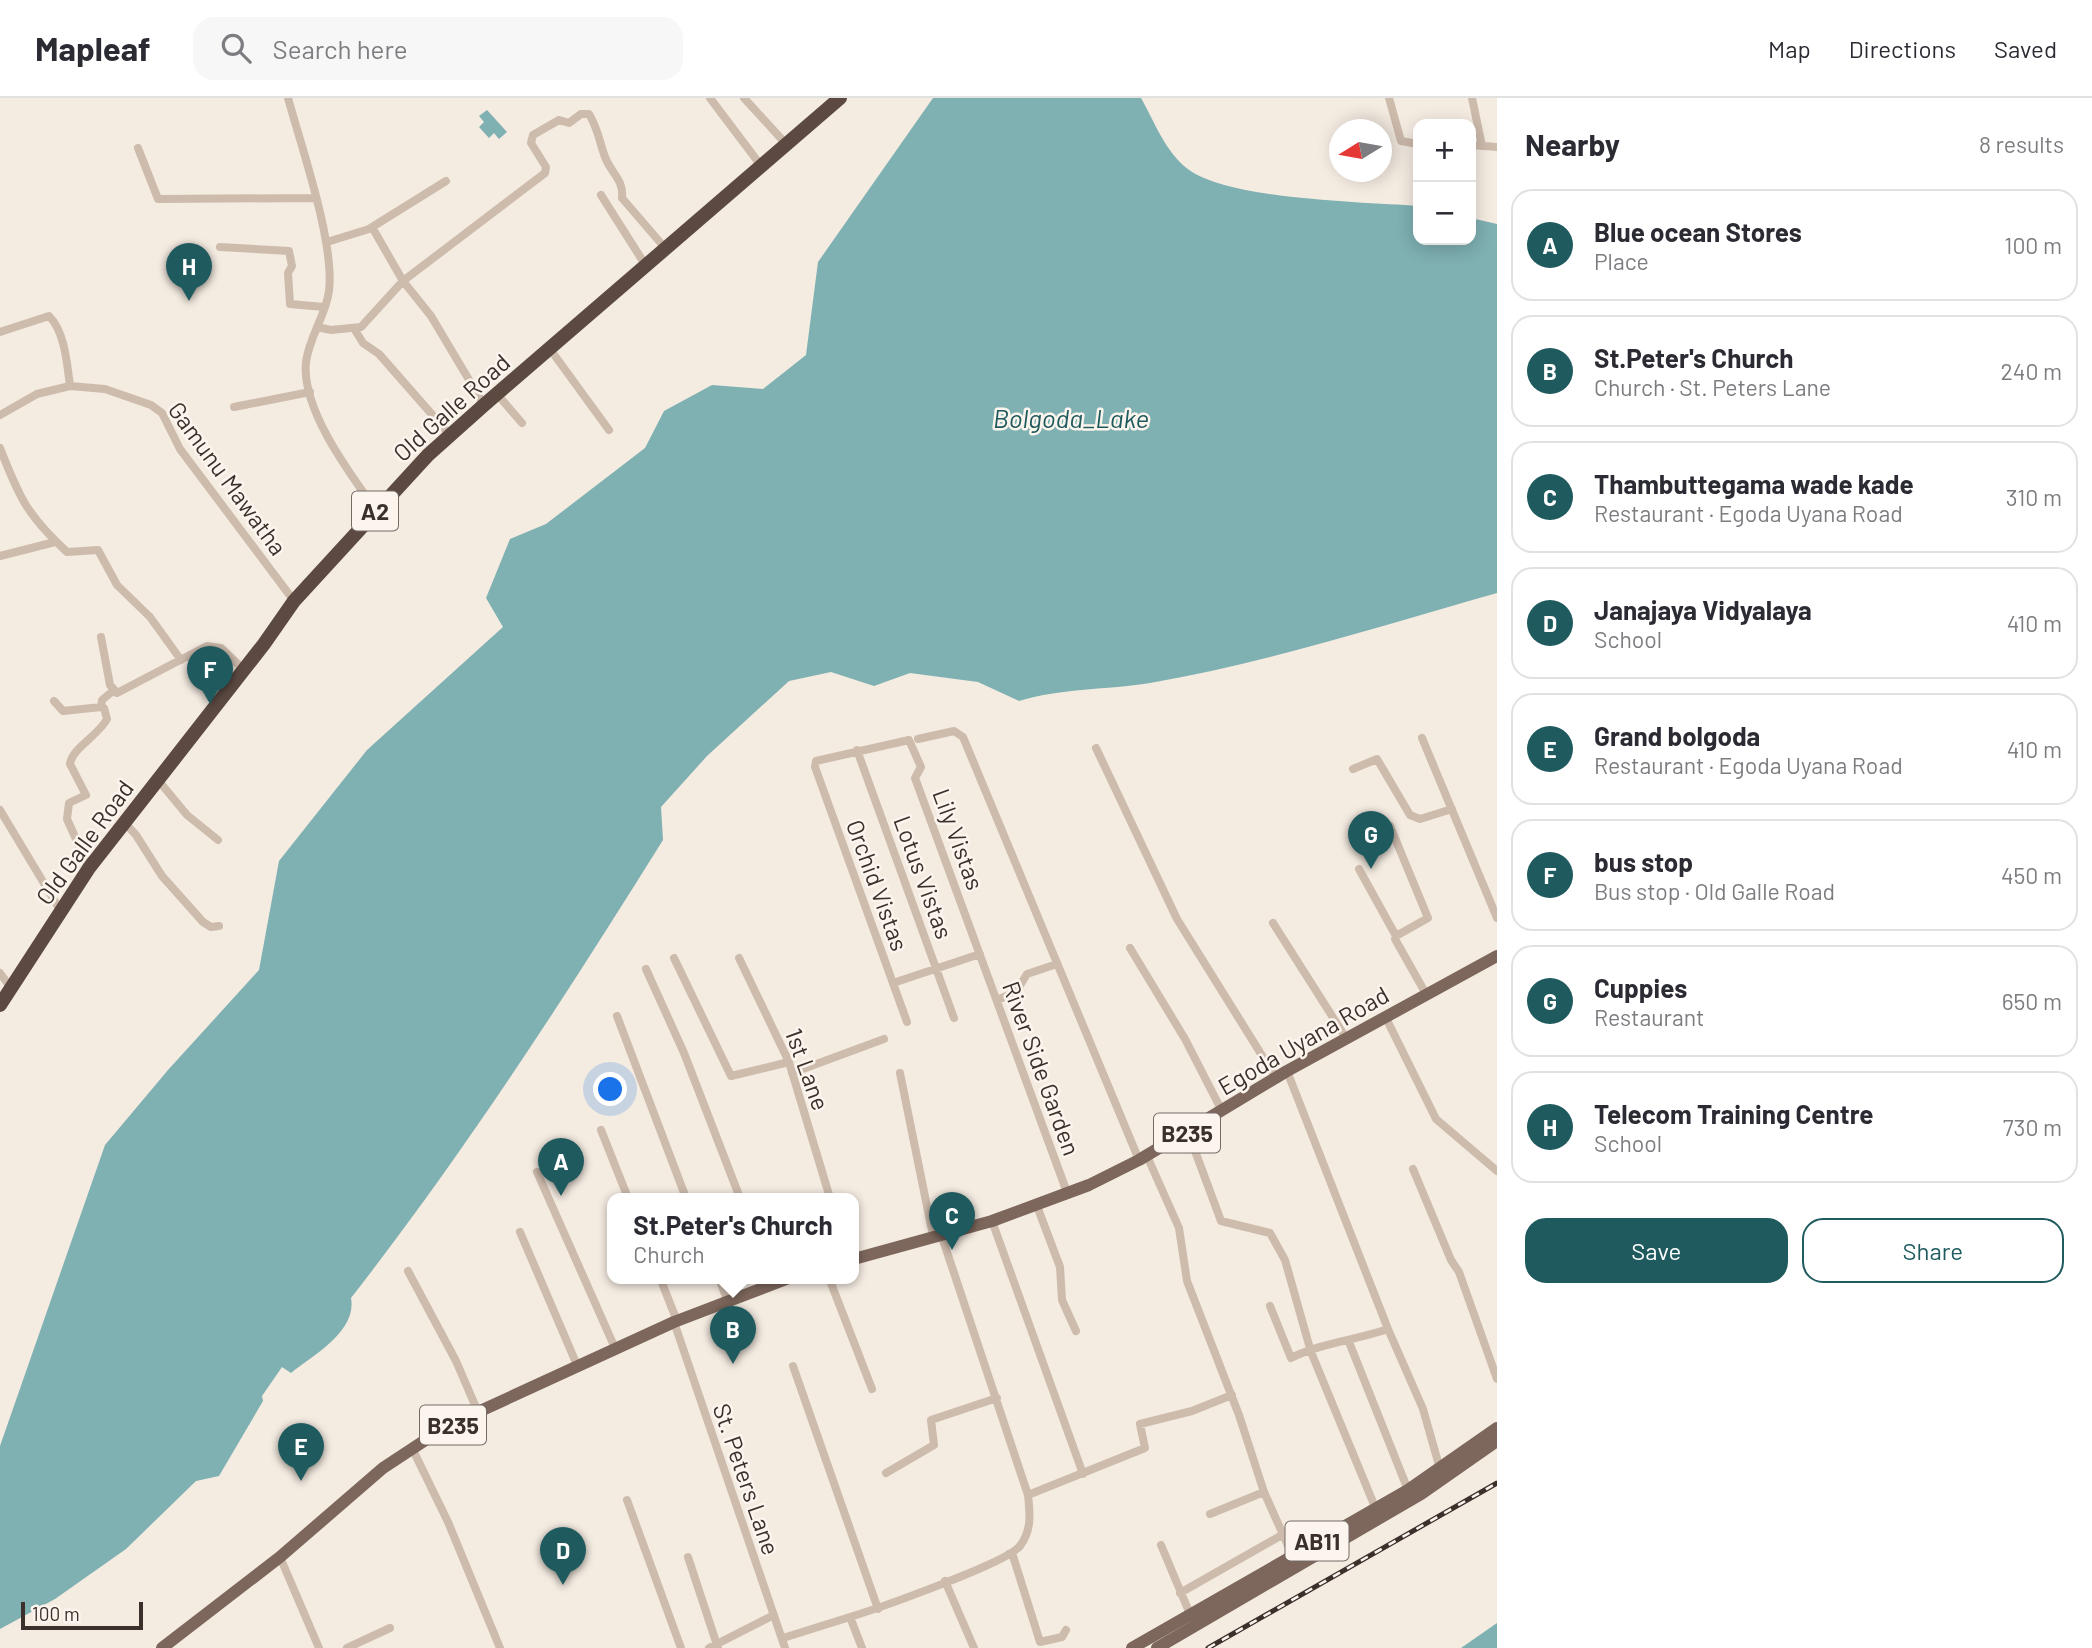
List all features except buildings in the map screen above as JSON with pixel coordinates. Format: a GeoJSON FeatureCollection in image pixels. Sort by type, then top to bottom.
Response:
{"type":"FeatureCollection","features":[{"type":"Feature","properties":{"kind":"highway","name":"Old Galle Road"},"geometry":{"type":"LineString","coordinates":[[0,1005],[60,910],[124,822],[244,670],[294,601],[376,510],[450,435],[839,98]]}},
{"type":"Feature","properties":{"kind":"main road","name":"Egoda Uyana Road"},"geometry":{"type":"LineString","coordinates":[[859,1257],[992,1221],[1068,1195],[1143,1158],[1346,1038],[1497,957]]}},
{"type":"Feature","properties":{"kind":"main road","name":"B235"},"geometry":{"type":"LineString","coordinates":[[162,1648],[280,1557],[383,1468],[412,1448],[478,1412],[577,1365],[766,1284]]}},
{"type":"Feature","properties":{"kind":"main road","name":"AB11"},"geometry":{"type":"LineString","coordinates":[[1157,1648],[1375,1507],[1408,1490],[1497,1428]]}},
{"type":"Feature","properties":{"kind":"main road","name":"AB11"},"geometry":{"type":"LineString","coordinates":[[1132,1648],[1190,1614],[1421,1494],[1497,1441]]}},
{"type":"Feature","properties":{"kind":"street"},"geometry":{"type":"LineString","coordinates":[[288,98],[327,242],[329,291],[306,363],[310,392],[325,428],[376,510]]}},
{"type":"Feature","properties":{"kind":"street"},"geometry":{"type":"LineString","coordinates":[[710,98],[762,167]]}},
{"type":"Feature","properties":{"kind":"street"},"geometry":{"type":"LineString","coordinates":[[744,98],[787,145]]}},
{"type":"Feature","properties":{"kind":"street"},"geometry":{"type":"LineString","coordinates":[[1389,98],[1401,141],[1413,143]]}},
{"type":"Feature","properties":{"kind":"street"},"geometry":{"type":"LineString","coordinates":[[1472,98],[1482,146]]}},
{"type":"Feature","properties":{"kind":"street"},"geometry":{"type":"LineString","coordinates":[[317,327],[355,330],[361,327],[403,281],[545,173],[546,167],[531,143],[533,135],[559,120],[569,123],[586,113],[600,132],[606,160],[622,184],[622,198],[665,248]]}},
{"type":"Feature","properties":{"kind":"street"},"geometry":{"type":"LineString","coordinates":[[1476,145],[1497,148]]}},
{"type":"Feature","properties":{"kind":"street"},"geometry":{"type":"LineString","coordinates":[[138,148],[158,200],[314,198]]}},
{"type":"Feature","properties":{"kind":"street"},"geometry":{"type":"LineString","coordinates":[[327,242],[344,239],[372,227],[446,181]]}},
{"type":"Feature","properties":{"kind":"street"},"geometry":{"type":"LineString","coordinates":[[601,195],[646,266]]}},
{"type":"Feature","properties":{"kind":"street"},"geometry":{"type":"LineString","coordinates":[[372,227],[403,281],[431,316],[484,405]]}},
{"type":"Feature","properties":{"kind":"street"},"geometry":{"type":"LineString","coordinates":[[220,247],[289,251],[292,266],[288,273],[290,304],[324,307]]}},
{"type":"Feature","properties":{"kind":"street"},"geometry":{"type":"LineString","coordinates":[[0,332],[48,316],[54,321],[61,340],[70,386]]}},
{"type":"Feature","properties":{"kind":"street"},"geometry":{"type":"LineString","coordinates":[[355,330],[363,343],[379,354],[450,435]]}},
{"type":"Feature","properties":{"kind":"street"},"geometry":{"type":"LineString","coordinates":[[550,349],[609,430]]}},
{"type":"Feature","properties":{"kind":"street","name":"Gamunu Mawatha"},"geometry":{"type":"LineString","coordinates":[[0,415],[37,394],[70,386],[105,389],[151,405],[162,413],[180,449],[294,601]]}},
{"type":"Feature","properties":{"kind":"street"},"geometry":{"type":"LineString","coordinates":[[234,407],[310,392]]}},
{"type":"Feature","properties":{"kind":"street"},"geometry":{"type":"LineString","coordinates":[[497,394],[522,423]]}},
{"type":"Feature","properties":{"kind":"street"},"geometry":{"type":"LineString","coordinates":[[0,447],[4,475],[24,506],[66,552],[98,550],[117,585],[150,617],[181,660]]}},
{"type":"Feature","properties":{"kind":"street"},"geometry":{"type":"LineString","coordinates":[[0,556],[55,542]]}},
{"type":"Feature","properties":{"kind":"street"},"geometry":{"type":"LineString","coordinates":[[101,637],[113,691]]}},
{"type":"Feature","properties":{"kind":"street"},"geometry":{"type":"LineString","coordinates":[[113,691],[117,693],[127,690],[207,646],[215,646],[244,670]]}},
{"type":"Feature","properties":{"kind":"street"},"geometry":{"type":"LineString","coordinates":[[101,707],[102,700],[113,691]]}},
{"type":"Feature","properties":{"kind":"street"},"geometry":{"type":"LineString","coordinates":[[54,701],[59,709],[72,713],[101,707]]}},
{"type":"Feature","properties":{"kind":"street"},"geometry":{"type":"LineString","coordinates":[[89,869],[66,813],[69,803],[86,795],[70,764],[75,751],[92,740],[107,719],[104,708],[101,707]]}},
{"type":"Feature","properties":{"kind":"street"},"geometry":{"type":"LineString","coordinates":[[857,750],[954,732],[963,737],[1057,964],[1143,1158],[1179,1228],[1187,1281],[1232,1395],[1264,1492],[1294,1560]]}},
{"type":"Feature","properties":{"kind":"street"},"geometry":{"type":"LineString","coordinates":[[1422,738],[1497,918]]}},
{"type":"Feature","properties":{"kind":"street","name":"Lily Vistas"},"geometry":{"type":"LineString","coordinates":[[914,740],[921,767],[915,778],[980,954]]}},
{"type":"Feature","properties":{"kind":"street"},"geometry":{"type":"LineString","coordinates":[[1096,748],[1177,919],[1282,1075],[1423,1409],[1440,1469]]}},
{"type":"Feature","properties":{"kind":"street","name":"Orchid Vistas"},"geometry":{"type":"LineString","coordinates":[[857,750],[816,761],[815,768],[907,1022]]}},
{"type":"Feature","properties":{"kind":"street","name":"Lotus Vistas"},"geometry":{"type":"LineString","coordinates":[[857,750],[954,1018]]}},
{"type":"Feature","properties":{"kind":"street"},"geometry":{"type":"LineString","coordinates":[[1353,769],[1377,759],[1410,815],[1420,819],[1452,809]]}},
{"type":"Feature","properties":{"kind":"street"},"geometry":{"type":"LineString","coordinates":[[158,780],[187,816],[218,840]]}},
{"type":"Feature","properties":{"kind":"street"},"geometry":{"type":"LineString","coordinates":[[0,810],[60,910]]}},
{"type":"Feature","properties":{"kind":"street"},"geometry":{"type":"LineString","coordinates":[[124,822],[136,835],[162,876],[203,922],[211,928],[219,926]]}},
{"type":"Feature","properties":{"kind":"street"},"geometry":{"type":"LineString","coordinates":[[1390,826],[1428,918],[1396,936]]}},
{"type":"Feature","properties":{"kind":"street"},"geometry":{"type":"LineString","coordinates":[[1359,869],[1426,994]]}},
{"type":"Feature","properties":{"kind":"street"},"geometry":{"type":"LineString","coordinates":[[1273,923],[1346,1038]]}},
{"type":"Feature","properties":{"kind":"street"},"geometry":{"type":"LineString","coordinates":[[1130,948],[1185,1039],[1222,1111]]}},
{"type":"Feature","properties":{"kind":"street"},"geometry":{"type":"LineString","coordinates":[[893,983],[980,954]]}},
{"type":"Feature","properties":{"kind":"street","name":"River Side Garden"},"geometry":{"type":"LineString","coordinates":[[980,954],[1068,1195]]}},
{"type":"Feature","properties":{"kind":"street","name":"1st Lane"},"geometry":{"type":"LineString","coordinates":[[739,957],[789,1062],[828,1193]]}},
{"type":"Feature","properties":{"kind":"street"},"geometry":{"type":"LineString","coordinates":[[674,958],[731,1076],[789,1062]]}},
{"type":"Feature","properties":{"kind":"street"},"geometry":{"type":"LineString","coordinates":[[997,1000],[1016,992],[1027,974],[1057,964]]}},
{"type":"Feature","properties":{"kind":"street"},"geometry":{"type":"LineString","coordinates":[[646,969],[684,1053],[738,1193]]}},
{"type":"Feature","properties":{"kind":"street"},"geometry":{"type":"LineString","coordinates":[[0,973],[11,988]]}},
{"type":"Feature","properties":{"kind":"street"},"geometry":{"type":"LineString","coordinates":[[617,1016],[684,1193]]}},
{"type":"Feature","properties":{"kind":"street"},"geometry":{"type":"LineString","coordinates":[[1385,1016],[1436,1119],[1497,1171]]}},
{"type":"Feature","properties":{"kind":"street"},"geometry":{"type":"LineString","coordinates":[[792,1073],[884,1039]]}},
{"type":"Feature","properties":{"kind":"street"},"geometry":{"type":"LineString","coordinates":[[783,1638],[878,1609],[1009,1554],[1019,1547],[1031,1521],[1028,1495],[997,1398],[937,1235],[900,1073]]}},
{"type":"Feature","properties":{"kind":"street"},"geometry":{"type":"LineString","coordinates":[[601,1130],[626,1193]]}},
{"type":"Feature","properties":{"kind":"street"},"geometry":{"type":"LineString","coordinates":[[1188,1132],[1222,1221],[1270,1233],[1285,1260],[1310,1348],[1375,1507]]}},
{"type":"Feature","properties":{"kind":"street"},"geometry":{"type":"LineString","coordinates":[[1413,1169],[1451,1260],[1459,1272],[1497,1379]]}},
{"type":"Feature","properties":{"kind":"street"},"geometry":{"type":"LineString","coordinates":[[537,1172],[615,1348]]}},
{"type":"Feature","properties":{"kind":"street"},"geometry":{"type":"LineString","coordinates":[[1037,1206],[1060,1267],[1062,1300],[1076,1331]]}},
{"type":"Feature","properties":{"kind":"street"},"geometry":{"type":"LineString","coordinates":[[992,1221],[1083,1474]]}},
{"type":"Feature","properties":{"kind":"street"},"geometry":{"type":"LineString","coordinates":[[520,1232],[577,1365]]}},
{"type":"Feature","properties":{"kind":"street"},"geometry":{"type":"LineString","coordinates":[[408,1271],[456,1361],[478,1412]]}},
{"type":"Feature","properties":{"kind":"street","name":"St. Peters Lane"},"geometry":{"type":"LineString","coordinates":[[662,1284],[785,1648]]}},
{"type":"Feature","properties":{"kind":"street"},"geometry":{"type":"LineString","coordinates":[[721,1284],[728,1302]]}},
{"type":"Feature","properties":{"kind":"street"},"geometry":{"type":"LineString","coordinates":[[831,1284],[872,1389]]}},
{"type":"Feature","properties":{"kind":"street"},"geometry":{"type":"LineString","coordinates":[[1270,1306],[1291,1358],[1310,1348],[1349,1342],[1388,1329]]}},
{"type":"Feature","properties":{"kind":"street"},"geometry":{"type":"LineString","coordinates":[[1349,1342],[1408,1490]]}},
{"type":"Feature","properties":{"kind":"street"},"geometry":{"type":"LineString","coordinates":[[793,1366],[878,1609]]}},
{"type":"Feature","properties":{"kind":"street"},"geometry":{"type":"LineString","coordinates":[[1028,1495],[1145,1448],[1140,1424],[1192,1411],[1232,1395]]}},
{"type":"Feature","properties":{"kind":"street"},"geometry":{"type":"LineString","coordinates":[[886,1473],[932,1448],[935,1439],[932,1420],[997,1398]]}},
{"type":"Feature","properties":{"kind":"street"},"geometry":{"type":"LineString","coordinates":[[412,1448],[448,1522],[500,1648]]}},
{"type":"Feature","properties":{"kind":"street"},"geometry":{"type":"LineString","coordinates":[[1210,1514],[1264,1492]]}},
{"type":"Feature","properties":{"kind":"street"},"geometry":{"type":"LineString","coordinates":[[627,1500],[681,1648]]}},
{"type":"Feature","properties":{"kind":"street"},"geometry":{"type":"LineString","coordinates":[[1180,1593],[1282,1535]]}},
{"type":"Feature","properties":{"kind":"street"},"geometry":{"type":"LineString","coordinates":[[1161,1545],[1190,1614]]}},
{"type":"Feature","properties":{"kind":"street"},"geometry":{"type":"LineString","coordinates":[[1009,1554],[1021,1577],[1040,1642],[1062,1637],[1066,1630]]}},
{"type":"Feature","properties":{"kind":"street"},"geometry":{"type":"LineString","coordinates":[[280,1557],[319,1648]]}},
{"type":"Feature","properties":{"kind":"street"},"geometry":{"type":"LineString","coordinates":[[688,1557],[714,1647],[774,1615]]}},
{"type":"Feature","properties":{"kind":"street"},"geometry":{"type":"LineString","coordinates":[[945,1581],[974,1648]]}},
{"type":"Feature","properties":{"kind":"street"},"geometry":{"type":"LineString","coordinates":[[850,1617],[862,1648]]}},
{"type":"Feature","properties":{"kind":"street"},"geometry":{"type":"LineString","coordinates":[[347,1648],[390,1628]]}},
{"type":"Feature","properties":{"kind":"water","name":"Bolgoda_Lake"},"geometry":{"type":"Polygon","coordinates":[[[933,98],[1141,98],[1171,151],[1184,166],[1202,177],[1260,193],[1330,201],[1413,206],[1413,245],[1476,245],[1476,219],[1497,224],[1497,593],[1325,642],[1194,675],[1150,683],[1068,691],[1019,701],[978,682],[910,673],[874,686],[831,672],[789,681],[707,756],[661,807],[663,840],[513,1073],[434,1187],[351,1298],[347,1322],[332,1342],[291,1373],[282,1367],[262,1396],[263,1401],[219,1476],[196,1481],[126,1549],[55,1599],[0,1629],[0,1446],[105,1145],[168,1070],[259,970],[279,861],[367,750],[503,627],[486,598],[510,539],[546,524],[645,448],[664,411],[712,385],[763,389],[806,355],[818,262],[933,98]]]}},
{"type":"Feature","properties":{"kind":"water"},"geometry":{"type":"Polygon","coordinates":[[[487,110],[507,132],[499,139],[494,133],[489,138],[479,127],[484,122],[479,116],[487,110]]]}},
{"type":"Feature","properties":{"kind":"water"},"geometry":{"type":"Polygon","coordinates":[[[1497,1623],[1497,1648],[1461,1648],[1497,1623]]]}},
{"type":"Feature","properties":{"kind":"railway"},"geometry":{"type":"LineString","coordinates":[[1208,1648],[1497,1483]]}},
{"type":"Feature","properties":{"kind":"place","name":"Telecom Training Centre"},"geometry":{"type":"Point","coordinates":[189,301]}},
{"type":"Feature","properties":{"kind":"place","name":"bus stop"},"geometry":{"type":"Point","coordinates":[210,704]}},
{"type":"Feature","properties":{"kind":"place","name":"Cuppies"},"geometry":{"type":"Point","coordinates":[1371,869]}},
{"type":"Feature","properties":{"kind":"place","name":"Blue ocean Stores"},"geometry":{"type":"Point","coordinates":[561,1196]}},
{"type":"Feature","properties":{"kind":"place","name":"Thambuttegama wade kade"},"geometry":{"type":"Point","coordinates":[952,1250]}},
{"type":"Feature","properties":{"kind":"place","name":"St.Peter's Church"},"geometry":{"type":"Point","coordinates":[733,1364]}},
{"type":"Feature","properties":{"kind":"place","name":"Grand bolgoda"},"geometry":{"type":"Point","coordinates":[301,1481]}},
{"type":"Feature","properties":{"kind":"place","name":"Janajaya Vidyalaya"},"geometry":{"type":"Point","coordinates":[563,1585]}}]}
